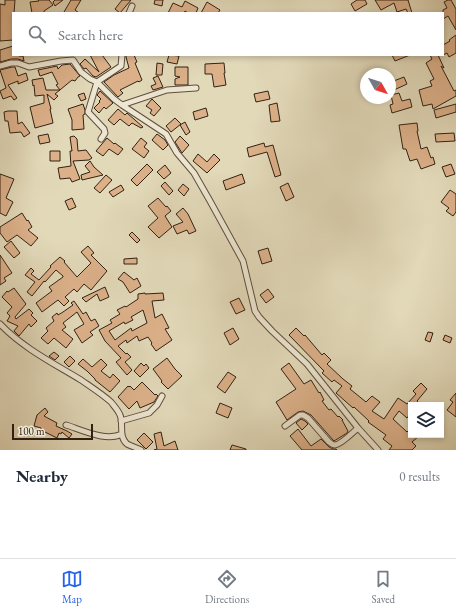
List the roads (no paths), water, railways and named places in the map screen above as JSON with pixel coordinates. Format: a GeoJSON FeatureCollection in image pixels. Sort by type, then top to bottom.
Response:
{"type":"FeatureCollection","features":[{"type":"Feature","properties":{"kind":"street"},"geometry":{"type":"LineString","coordinates":[[129,12],[132,6]]}},
{"type":"Feature","properties":{"kind":"street"},"geometry":{"type":"LineString","coordinates":[[101,139],[105,133],[104,129],[88,112],[97,82],[121,66],[122,56]]}},
{"type":"Feature","properties":{"kind":"street"},"geometry":{"type":"LineString","coordinates":[[0,66],[18,63],[29,67],[72,59],[75,60],[82,72],[90,79],[97,82],[114,99],[166,134],[177,153],[194,173],[243,260],[255,311],[259,317],[307,364],[358,428],[378,450]]}},
{"type":"Feature","properties":{"kind":"street"},"geometry":{"type":"LineString","coordinates":[[122,105],[167,90],[196,88]]}},
{"type":"Feature","properties":{"kind":"street"},"geometry":{"type":"LineString","coordinates":[[0,324],[31,350],[101,394],[120,414],[122,421],[122,434],[127,444],[141,450]]}},
{"type":"Feature","properties":{"kind":"street"},"geometry":{"type":"LineString","coordinates":[[122,421],[150,413],[162,396]]}},
{"type":"Feature","properties":{"kind":"street"},"geometry":{"type":"LineString","coordinates":[[285,426],[303,414],[329,442],[335,445],[358,428]]}},
{"type":"Feature","properties":{"kind":"street"},"geometry":{"type":"LineString","coordinates":[[66,425],[102,436],[117,436],[122,434]]}}]}
